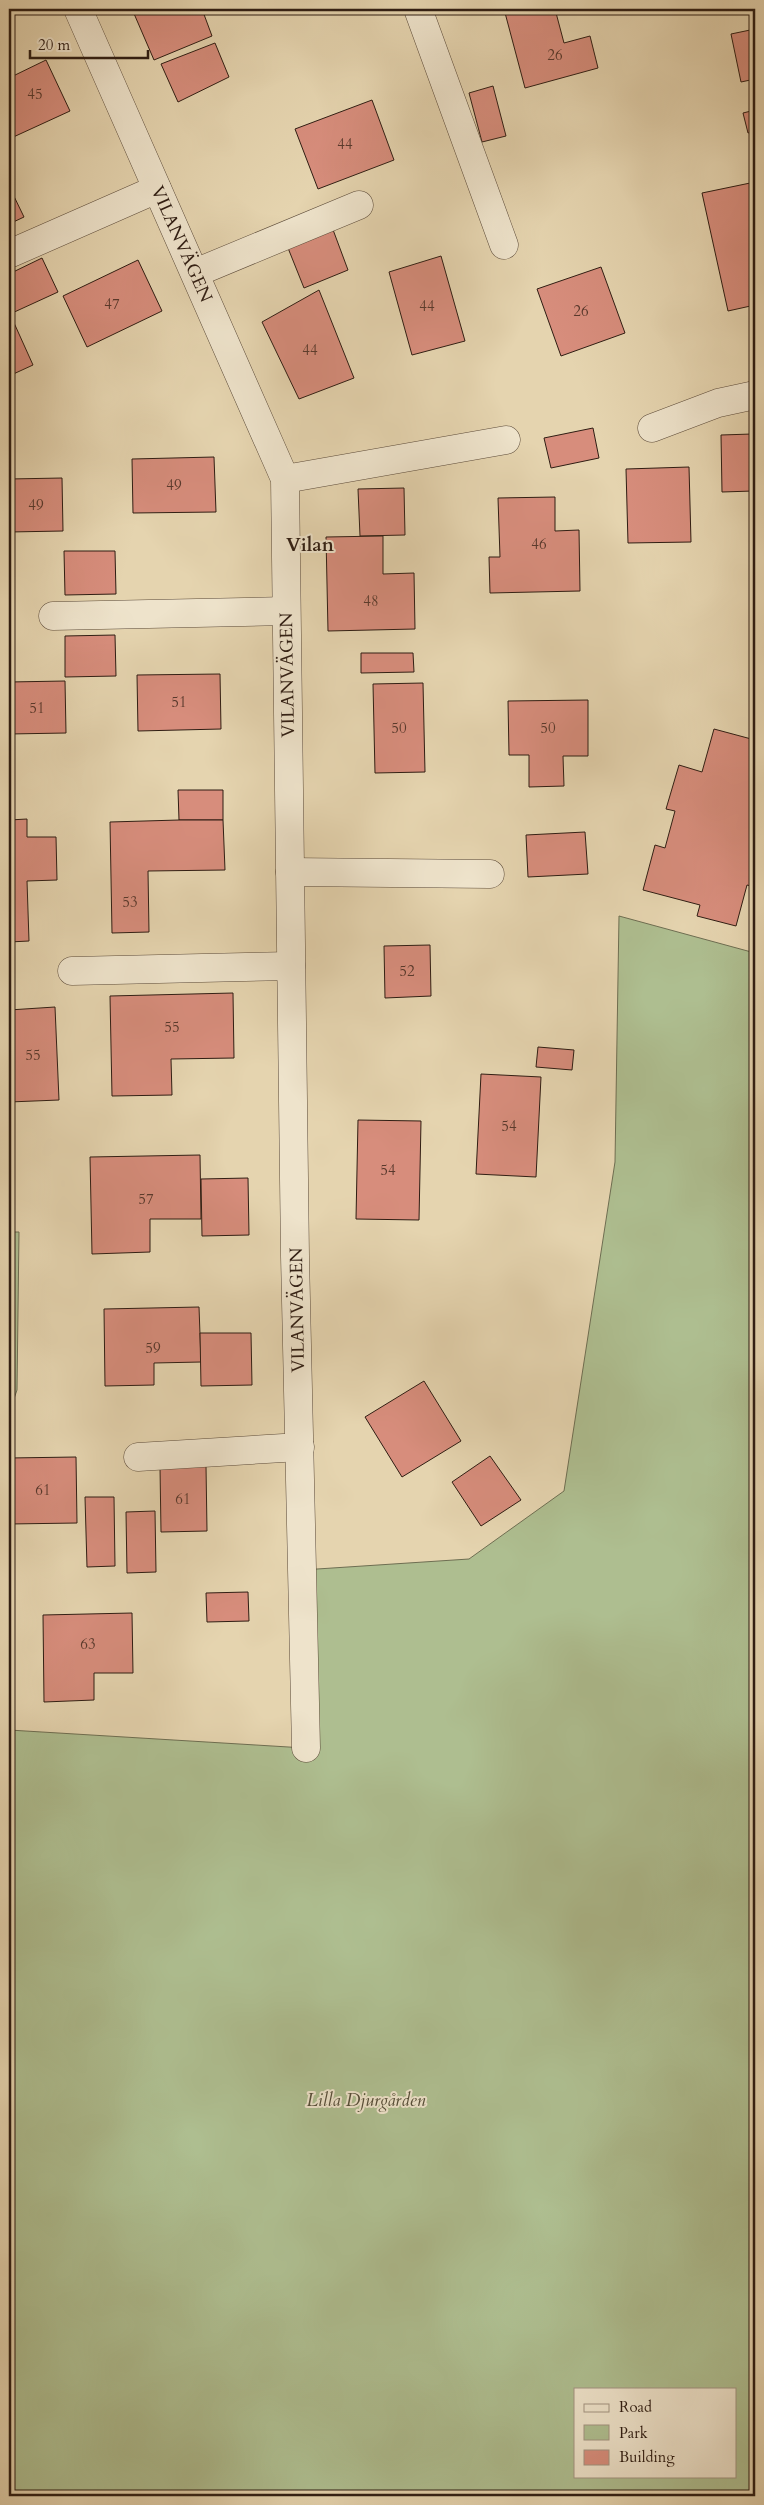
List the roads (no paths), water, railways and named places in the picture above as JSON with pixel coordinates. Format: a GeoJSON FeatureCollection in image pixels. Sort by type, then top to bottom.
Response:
{"type":"FeatureCollection","features":[{"type":"Feature","properties":{"kind":"street","name":"VILANVÄGEN"},"geometry":{"type":"LineString","coordinates":[[78,9],[285,479],[291,966],[306,1748]]}},
{"type":"Feature","properties":{"kind":"street"},"geometry":{"type":"LineString","coordinates":[[418,9],[504,245]]}},
{"type":"Feature","properties":{"kind":"street"},"geometry":{"type":"LineString","coordinates":[[9,254],[157,189]]}},
{"type":"Feature","properties":{"kind":"street"},"geometry":{"type":"LineString","coordinates":[[195,273],[359,205]]}},
{"type":"Feature","properties":{"kind":"street"},"geometry":{"type":"LineString","coordinates":[[652,428],[718,403],[755,396]]}},
{"type":"Feature","properties":{"kind":"street"},"geometry":{"type":"LineString","coordinates":[[285,479],[506,440]]}},
{"type":"Feature","properties":{"kind":"street"},"geometry":{"type":"LineString","coordinates":[[53,616],[286,611]]}},
{"type":"Feature","properties":{"kind":"street"},"geometry":{"type":"LineString","coordinates":[[290,872],[490,874]]}},
{"type":"Feature","properties":{"kind":"street"},"geometry":{"type":"LineString","coordinates":[[72,971],[291,966]]}},
{"type":"Feature","properties":{"kind":"street"},"geometry":{"type":"LineString","coordinates":[[138,1457],[300,1447]]}},
{"type":"Feature","properties":{"kind":"district","name":"Vilan"},"geometry":{"type":"Point","coordinates":[310,544]}},
{"type":"Feature","properties":{"kind":"park label","name":"Lilla Djurgården"},"geometry":{"type":"Point","coordinates":[366,2100]}}]}
